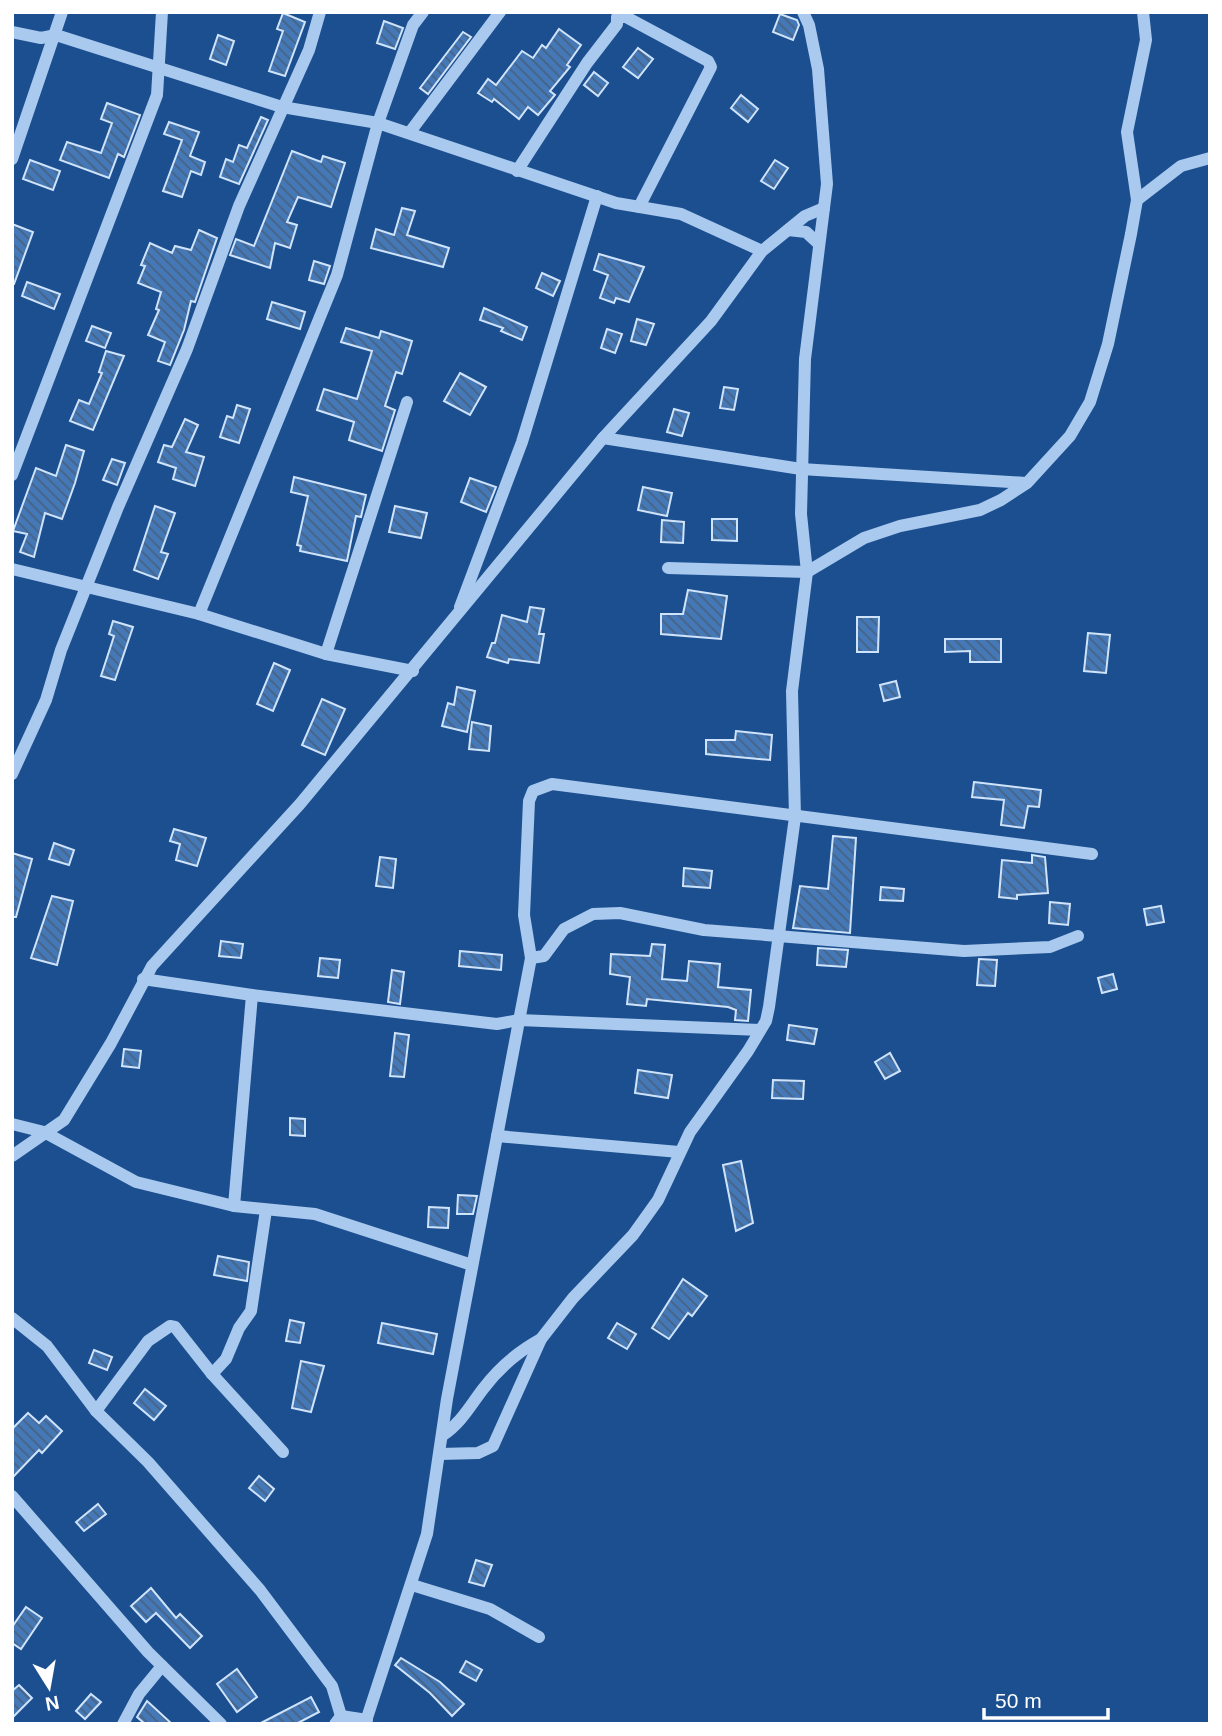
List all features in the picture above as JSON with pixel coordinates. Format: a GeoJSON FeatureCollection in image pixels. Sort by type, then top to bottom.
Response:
{"type":"FeatureCollection","features":[{"type":"Feature","properties":{"kind":"street"},"geometry":{"type":"LineString","coordinates":[[12,159],[62,12]]}},
{"type":"Feature","properties":{"kind":"street"},"geometry":{"type":"LineString","coordinates":[[12,475],[157,94],[162,12]]}},
{"type":"Feature","properties":{"kind":"street"},"geometry":{"type":"LineString","coordinates":[[12,774],[46,700],[61,650],[118,507],[187,349],[239,206],[309,50],[320,12]]}},
{"type":"Feature","properties":{"kind":"street"},"geometry":{"type":"LineString","coordinates":[[199,614],[337,275],[379,123],[413,25],[423,12]]}},
{"type":"Feature","properties":{"kind":"street"},"geometry":{"type":"LineString","coordinates":[[410,132],[500,12]]}},
{"type":"Feature","properties":{"kind":"street"},"geometry":{"type":"LineString","coordinates":[[440,1454],[478,1453],[492,1446],[541,1339],[573,1298],[633,1235],[658,1200],[678,1152],[760,1030],[769,1007],[780,937],[785,874],[795,817],[792,691],[807,572],[801,469],[805,359],[824,208],[827,162],[818,69],[812,35],[803,12]]}},
{"type":"Feature","properties":{"kind":"street"},"geometry":{"type":"LineString","coordinates":[[668,568],[807,572],[864,538],[900,526],[980,510],[1027,483],[1070,436],[1090,402],[1108,344],[1137,200],[1128,132],[1146,40],[1143,12]]}},
{"type":"Feature","properties":{"kind":"street"},"geometry":{"type":"LineString","coordinates":[[517,171],[587,63],[617,24],[617,18],[626,17],[708,61],[711,67],[639,207]]}},
{"type":"Feature","properties":{"kind":"street"},"geometry":{"type":"LineString","coordinates":[[12,32],[41,38],[56,35],[282,107],[379,123],[410,132],[517,171],[597,196],[699,220],[762,251]]}},
{"type":"Feature","properties":{"kind":"street"},"geometry":{"type":"LineString","coordinates":[[1137,200],[1181,166],[1210,158]]}},
{"type":"Feature","properties":{"kind":"street"},"geometry":{"type":"LineString","coordinates":[[455,620],[522,442],[597,196]]}},
{"type":"Feature","properties":{"kind":"street"},"geometry":{"type":"LineString","coordinates":[[12,1156],[64,1120],[143,979],[166,948],[300,804],[413,671],[603,438],[711,321],[762,251],[805,216],[824,208]]}},
{"type":"Feature","properties":{"kind":"street"},"geometry":{"type":"LineString","coordinates":[[788,230],[806,232],[818,243]]}},
{"type":"Feature","properties":{"kind":"street"},"geometry":{"type":"LineString","coordinates":[[326,654],[407,402]]}},
{"type":"Feature","properties":{"kind":"street"},"geometry":{"type":"LineString","coordinates":[[603,438],[801,469],[1027,483]]}},
{"type":"Feature","properties":{"kind":"street"},"geometry":{"type":"LineString","coordinates":[[12,569],[199,614],[326,654],[413,671]]}},
{"type":"Feature","properties":{"kind":"street"},"geometry":{"type":"LineString","coordinates":[[12,1318],[47,1346],[96,1411],[148,1462],[290,1628],[332,1686],[338,1720],[366,1722],[427,1534],[472,1265],[531,958],[524,915],[529,801],[533,791],[552,783],[1092,854]]}},
{"type":"Feature","properties":{"kind":"street"},"geometry":{"type":"LineString","coordinates":[[531,958],[544,956],[564,929],[593,914],[620,913],[704,930],[964,951],[1050,947],[1078,936]]}},
{"type":"Feature","properties":{"kind":"street"},"geometry":{"type":"LineString","coordinates":[[143,979],[252,995],[498,1024],[519,1020],[760,1030]]}},
{"type":"Feature","properties":{"kind":"street"},"geometry":{"type":"LineString","coordinates":[[234,1206],[252,995]]}},
{"type":"Feature","properties":{"kind":"street"},"geometry":{"type":"LineString","coordinates":[[12,1124],[44,1132],[136,1182],[234,1206],[315,1214],[472,1265]]}},
{"type":"Feature","properties":{"kind":"street"},"geometry":{"type":"LineString","coordinates":[[498,1136],[678,1152]]}},
{"type":"Feature","properties":{"kind":"street"},"geometry":{"type":"LineString","coordinates":[[212,1374],[226,1359],[239,1328],[251,1311],[266,1210]]}},
{"type":"Feature","properties":{"kind":"street"},"geometry":{"type":"LineString","coordinates":[[96,1411],[148,1341],[164,1328],[175,1327],[212,1374],[283,1452]]}},
{"type":"Feature","properties":{"kind":"street"},"geometry":{"type":"LineString","coordinates":[[443,1435],[457,1425],[493,1377],[526,1347],[541,1339]]}},
{"type":"Feature","properties":{"kind":"street"},"geometry":{"type":"LineString","coordinates":[[12,1496],[162,1666],[221,1724]]}},
{"type":"Feature","properties":{"kind":"street"},"geometry":{"type":"LineString","coordinates":[[412,1585],[490,1609],[539,1637]]}},
{"type":"Feature","properties":{"kind":"street"},"geometry":{"type":"LineString","coordinates":[[123,1724],[139,1694],[162,1666]]}},
{"type":"Feature","properties":{"kind":"building"},"geometry":{"type":"Polygon","coordinates":[[[283,13],[305,22],[285,76],[269,71],[283,31],[277,29],[283,13]]]}},
{"type":"Feature","properties":{"kind":"building"},"geometry":{"type":"Polygon","coordinates":[[[780,14],[797,20],[799,25],[793,40],[773,32],[780,14]]]}},
{"type":"Feature","properties":{"kind":"building"},"geometry":{"type":"Polygon","coordinates":[[[384,21],[403,28],[395,49],[377,43],[384,21]]]}},
{"type":"Feature","properties":{"kind":"building"},"geometry":{"type":"Polygon","coordinates":[[[559,29],[581,45],[567,65],[570,67],[550,91],[555,95],[538,115],[528,107],[519,119],[494,99],[492,102],[478,93],[488,79],[496,85],[522,51],[533,58],[542,45],[546,48],[559,29]]]}},
{"type":"Feature","properties":{"kind":"building"},"geometry":{"type":"Polygon","coordinates":[[[463,32],[471,37],[428,94],[420,88],[463,32]]]}},
{"type":"Feature","properties":{"kind":"building"},"geometry":{"type":"Polygon","coordinates":[[[218,35],[234,41],[226,65],[210,59],[218,35]]]}},
{"type":"Feature","properties":{"kind":"building"},"geometry":{"type":"Polygon","coordinates":[[[638,48],[653,59],[638,78],[623,67],[638,48]]]}},
{"type":"Feature","properties":{"kind":"building"},"geometry":{"type":"Polygon","coordinates":[[[594,72],[608,83],[598,96],[584,85],[594,72]]]}},
{"type":"Feature","properties":{"kind":"building"},"geometry":{"type":"Polygon","coordinates":[[[741,95],[758,109],[748,122],[731,108],[741,95]]]}},
{"type":"Feature","properties":{"kind":"building"},"geometry":{"type":"Polygon","coordinates":[[[107,103],[140,115],[124,157],[118,154],[109,178],[60,160],[67,142],[101,153],[112,123],[101,119],[107,103]]]}},
{"type":"Feature","properties":{"kind":"building"},"geometry":{"type":"Polygon","coordinates":[[[261,117],[268,120],[239,184],[220,177],[226,159],[233,162],[239,145],[247,148],[261,117]]]}},
{"type":"Feature","properties":{"kind":"building"},"geometry":{"type":"Polygon","coordinates":[[[169,122],[199,132],[190,156],[205,162],[201,175],[191,171],[182,197],[163,191],[182,140],[164,134],[169,122]]]}},
{"type":"Feature","properties":{"kind":"building"},"geometry":{"type":"Polygon","coordinates":[[[292,151],[321,162],[323,156],[345,163],[331,207],[298,197],[287,222],[297,225],[290,248],[275,243],[270,268],[230,255],[236,239],[254,246],[292,151]]]}},
{"type":"Feature","properties":{"kind":"building"},"geometry":{"type":"Polygon","coordinates":[[[30,160],[60,171],[53,190],[23,179],[30,160]]]}},
{"type":"Feature","properties":{"kind":"building"},"geometry":{"type":"Polygon","coordinates":[[[775,160],[788,168],[774,189],[761,181],[775,160]]]}},
{"type":"Feature","properties":{"kind":"building"},"geometry":{"type":"Polygon","coordinates":[[[402,208],[415,211],[407,235],[449,248],[443,267],[371,248],[376,229],[394,235],[402,208]]]}},
{"type":"Feature","properties":{"kind":"building"},"geometry":{"type":"Polygon","coordinates":[[[12,224],[33,232],[14,284],[12,284],[12,224]]]}},
{"type":"Feature","properties":{"kind":"building"},"geometry":{"type":"Polygon","coordinates":[[[199,230],[217,238],[195,302],[191,301],[184,330],[170,365],[158,361],[165,342],[148,335],[159,310],[156,309],[161,292],[138,283],[145,266],[141,265],[150,243],[172,253],[175,246],[191,250],[199,230]]]}},
{"type":"Feature","properties":{"kind":"building"},"geometry":{"type":"Polygon","coordinates":[[[599,254],[644,267],[629,302],[616,298],[614,303],[600,298],[608,275],[594,270],[599,254]]]}},
{"type":"Feature","properties":{"kind":"building"},"geometry":{"type":"Polygon","coordinates":[[[314,261],[330,266],[324,284],[309,280],[314,261]]]}},
{"type":"Feature","properties":{"kind":"building"},"geometry":{"type":"Polygon","coordinates":[[[542,273],[560,281],[553,296],[536,288],[542,273]]]}},
{"type":"Feature","properties":{"kind":"building"},"geometry":{"type":"Polygon","coordinates":[[[27,282],[60,294],[54,309],[22,296],[27,282]]]}},
{"type":"Feature","properties":{"kind":"building"},"geometry":{"type":"Polygon","coordinates":[[[272,302],[305,312],[300,329],[267,319],[272,302]]]}},
{"type":"Feature","properties":{"kind":"building"},"geometry":{"type":"Polygon","coordinates":[[[484,308],[527,327],[522,340],[501,331],[503,328],[480,320],[484,308]]]}},
{"type":"Feature","properties":{"kind":"building"},"geometry":{"type":"Polygon","coordinates":[[[637,319],[654,324],[646,345],[631,341],[637,319]]]}},
{"type":"Feature","properties":{"kind":"building"},"geometry":{"type":"Polygon","coordinates":[[[92,326],[111,333],[105,348],[86,341],[92,326]]]}},
{"type":"Feature","properties":{"kind":"building"},"geometry":{"type":"Polygon","coordinates":[[[346,328],[379,338],[381,331],[412,341],[402,374],[396,372],[385,406],[395,410],[382,451],[349,440],[354,422],[317,410],[324,389],[357,399],[372,351],[341,342],[346,328]]]}},
{"type":"Feature","properties":{"kind":"building"},"geometry":{"type":"Polygon","coordinates":[[[607,329],[622,334],[615,353],[601,348],[607,329]]]}},
{"type":"Feature","properties":{"kind":"building"},"geometry":{"type":"Polygon","coordinates":[[[106,351],[124,356],[93,430],[70,421],[79,400],[89,404],[102,373],[99,372],[106,351]]]}},
{"type":"Feature","properties":{"kind":"building"},"geometry":{"type":"Polygon","coordinates":[[[460,373],[486,387],[470,415],[444,401],[460,373]]]}},
{"type":"Feature","properties":{"kind":"building"},"geometry":{"type":"Polygon","coordinates":[[[724,387],[738,389],[734,410],[720,408],[724,387]]]}},
{"type":"Feature","properties":{"kind":"building"},"geometry":{"type":"Polygon","coordinates":[[[237,405],[250,409],[239,443],[220,437],[227,416],[233,418],[237,405]]]}},
{"type":"Feature","properties":{"kind":"building"},"geometry":{"type":"Polygon","coordinates":[[[674,409],[689,413],[682,436],[667,432],[674,409]]]}},
{"type":"Feature","properties":{"kind":"building"},"geometry":{"type":"Polygon","coordinates":[[[185,419],[198,425],[186,452],[204,457],[195,486],[173,479],[176,468],[158,462],[164,445],[172,447],[185,419]]]}},
{"type":"Feature","properties":{"kind":"building"},"geometry":{"type":"Polygon","coordinates":[[[66,445],[84,451],[75,483],[62,519],[45,513],[34,557],[20,552],[27,534],[13,531],[36,468],[56,476],[66,445]]]}},
{"type":"Feature","properties":{"kind":"building"},"geometry":{"type":"Polygon","coordinates":[[[112,459],[125,463],[117,485],[103,480],[112,459]]]}},
{"type":"Feature","properties":{"kind":"building"},"geometry":{"type":"Polygon","coordinates":[[[294,477],[366,495],[361,517],[356,516],[347,561],[300,551],[301,546],[297,545],[308,496],[291,492],[294,477]]]}},
{"type":"Feature","properties":{"kind":"building"},"geometry":{"type":"Polygon","coordinates":[[[470,478],[496,487],[486,512],[461,502],[470,478]]]}},
{"type":"Feature","properties":{"kind":"building"},"geometry":{"type":"Polygon","coordinates":[[[643,487],[672,493],[667,516],[638,510],[643,487]]]}},
{"type":"Feature","properties":{"kind":"building"},"geometry":{"type":"Polygon","coordinates":[[[155,506],[175,513],[161,552],[168,554],[158,579],[134,570],[155,506]]]}},
{"type":"Feature","properties":{"kind":"building"},"geometry":{"type":"Polygon","coordinates":[[[395,506],[427,513],[421,538],[389,532],[395,506]]]}},
{"type":"Feature","properties":{"kind":"building"},"geometry":{"type":"Polygon","coordinates":[[[712,519],[737,519],[737,541],[712,540],[712,519]]]}},
{"type":"Feature","properties":{"kind":"building"},"geometry":{"type":"Polygon","coordinates":[[[662,520],[684,522],[683,543],[661,542],[662,520]]]}},
{"type":"Feature","properties":{"kind":"building"},"geometry":{"type":"Polygon","coordinates":[[[688,590],[727,596],[721,639],[661,634],[661,614],[683,614],[688,590]]]}},
{"type":"Feature","properties":{"kind":"building"},"geometry":{"type":"Polygon","coordinates":[[[530,607],[544,609],[539,634],[544,634],[539,663],[509,659],[508,663],[487,657],[492,643],[495,643],[502,615],[527,622],[530,607]]]}},
{"type":"Feature","properties":{"kind":"building"},"geometry":{"type":"Polygon","coordinates":[[[857,617],[879,617],[878,652],[857,652],[857,617]]]}},
{"type":"Feature","properties":{"kind":"building"},"geometry":{"type":"Polygon","coordinates":[[[113,621],[133,627],[115,680],[101,676],[114,636],[109,634],[113,621]]]}},
{"type":"Feature","properties":{"kind":"building"},"geometry":{"type":"Polygon","coordinates":[[[1088,633],[1110,635],[1106,673],[1084,671],[1088,633]]]}},
{"type":"Feature","properties":{"kind":"building"},"geometry":{"type":"Polygon","coordinates":[[[945,639],[1001,639],[1001,662],[970,662],[970,651],[945,652],[945,639]]]}},
{"type":"Feature","properties":{"kind":"building"},"geometry":{"type":"Polygon","coordinates":[[[274,663],[290,670],[273,711],[257,704],[274,663]]]}},
{"type":"Feature","properties":{"kind":"building"},"geometry":{"type":"Polygon","coordinates":[[[896,681],[900,697],[884,701],[880,685],[896,681]]]}},
{"type":"Feature","properties":{"kind":"building"},"geometry":{"type":"Polygon","coordinates":[[[457,687],[475,691],[467,732],[442,726],[448,703],[454,705],[457,687]]]}},
{"type":"Feature","properties":{"kind":"building"},"geometry":{"type":"Polygon","coordinates":[[[322,699],[345,709],[325,755],[302,745],[322,699]]]}},
{"type":"Feature","properties":{"kind":"building"},"geometry":{"type":"Polygon","coordinates":[[[472,722],[491,726],[489,751],[469,749],[472,722]]]}},
{"type":"Feature","properties":{"kind":"building"},"geometry":{"type":"Polygon","coordinates":[[[736,731],[772,735],[770,760],[706,754],[706,740],[735,740],[736,731]]]}},
{"type":"Feature","properties":{"kind":"building"},"geometry":{"type":"Polygon","coordinates":[[[974,782],[1041,790],[1039,807],[1028,806],[1024,828],[1001,825],[1004,800],[972,797],[974,782]]]}},
{"type":"Feature","properties":{"kind":"building"},"geometry":{"type":"Polygon","coordinates":[[[174,829],[206,838],[197,866],[176,860],[180,844],[170,841],[174,829]]]}},
{"type":"Feature","properties":{"kind":"building"},"geometry":{"type":"Polygon","coordinates":[[[833,836],[856,838],[850,933],[793,928],[800,886],[828,889],[833,836]]]}},
{"type":"Feature","properties":{"kind":"building"},"geometry":{"type":"Polygon","coordinates":[[[54,843],[74,850],[69,865],[49,859],[54,843]]]}},
{"type":"Feature","properties":{"kind":"building"},"geometry":{"type":"Polygon","coordinates":[[[12,853],[32,859],[16,917],[12,917],[12,853]]]}},
{"type":"Feature","properties":{"kind":"building"},"geometry":{"type":"Polygon","coordinates":[[[1032,855],[1045,857],[1048,893],[1017,895],[1017,899],[999,897],[1002,860],[1032,863],[1032,855]]]}},
{"type":"Feature","properties":{"kind":"building"},"geometry":{"type":"Polygon","coordinates":[[[380,857],[396,859],[393,888],[376,886],[380,857]]]}},
{"type":"Feature","properties":{"kind":"building"},"geometry":{"type":"Polygon","coordinates":[[[684,868],[712,871],[710,888],[683,886],[684,868]]]}},
{"type":"Feature","properties":{"kind":"building"},"geometry":{"type":"Polygon","coordinates":[[[881,887],[904,889],[903,901],[880,900],[881,887]]]}},
{"type":"Feature","properties":{"kind":"building"},"geometry":{"type":"Polygon","coordinates":[[[52,896],[73,901],[57,965],[31,958],[52,896]]]}},
{"type":"Feature","properties":{"kind":"building"},"geometry":{"type":"Polygon","coordinates":[[[1050,902],[1070,904],[1068,925],[1049,923],[1050,902]]]}},
{"type":"Feature","properties":{"kind":"building"},"geometry":{"type":"Polygon","coordinates":[[[1161,906],[1164,922],[1147,925],[1144,909],[1161,906]]]}},
{"type":"Feature","properties":{"kind":"building"},"geometry":{"type":"Polygon","coordinates":[[[221,941],[243,944],[241,958],[219,956],[221,941]]]}},
{"type":"Feature","properties":{"kind":"building"},"geometry":{"type":"Polygon","coordinates":[[[652,944],[665,945],[662,979],[687,981],[689,961],[720,964],[718,987],[751,990],[748,1021],[735,1020],[736,1010],[728,1007],[647,999],[646,1006],[627,1004],[630,977],[610,974],[611,954],[650,956],[652,944]]]}},
{"type":"Feature","properties":{"kind":"building"},"geometry":{"type":"Polygon","coordinates":[[[818,948],[848,950],[846,967],[817,965],[818,948]]]}},
{"type":"Feature","properties":{"kind":"building"},"geometry":{"type":"Polygon","coordinates":[[[460,951],[502,955],[501,970],[459,966],[460,951]]]}},
{"type":"Feature","properties":{"kind":"building"},"geometry":{"type":"Polygon","coordinates":[[[320,958],[340,960],[338,978],[318,976],[320,958]]]}},
{"type":"Feature","properties":{"kind":"building"},"geometry":{"type":"Polygon","coordinates":[[[979,959],[997,960],[995,986],[977,985],[979,959]]]}},
{"type":"Feature","properties":{"kind":"building"},"geometry":{"type":"Polygon","coordinates":[[[392,970],[404,972],[400,1004],[388,1002],[392,970]]]}},
{"type":"Feature","properties":{"kind":"building"},"geometry":{"type":"Polygon","coordinates":[[[1113,974],[1117,989],[1102,993],[1098,978],[1113,974]]]}},
{"type":"Feature","properties":{"kind":"building"},"geometry":{"type":"Polygon","coordinates":[[[789,1025],[817,1029],[814,1044],[787,1040],[789,1025]]]}},
{"type":"Feature","properties":{"kind":"building"},"geometry":{"type":"Polygon","coordinates":[[[395,1033],[409,1035],[404,1077],[390,1076],[395,1033]]]}},
{"type":"Feature","properties":{"kind":"building"},"geometry":{"type":"Polygon","coordinates":[[[124,1049],[141,1051],[139,1068],[122,1066],[124,1049]]]}},
{"type":"Feature","properties":{"kind":"building"},"geometry":{"type":"Polygon","coordinates":[[[890,1053],[900,1071],[885,1079],[875,1062],[890,1053]]]}},
{"type":"Feature","properties":{"kind":"building"},"geometry":{"type":"Polygon","coordinates":[[[638,1070],[672,1075],[668,1098],[635,1093],[638,1070]]]}},
{"type":"Feature","properties":{"kind":"building"},"geometry":{"type":"Polygon","coordinates":[[[773,1080],[804,1081],[803,1099],[772,1098],[773,1080]]]}},
{"type":"Feature","properties":{"kind":"building"},"geometry":{"type":"Polygon","coordinates":[[[290,1118],[305,1119],[305,1136],[290,1135],[290,1118]]]}},
{"type":"Feature","properties":{"kind":"building"},"geometry":{"type":"Polygon","coordinates":[[[741,1161],[753,1223],[736,1231],[723,1165],[741,1161]]]}},
{"type":"Feature","properties":{"kind":"building"},"geometry":{"type":"Polygon","coordinates":[[[458,1195],[477,1196],[473,1214],[457,1214],[458,1195]]]}},
{"type":"Feature","properties":{"kind":"building"},"geometry":{"type":"Polygon","coordinates":[[[429,1207],[449,1208],[448,1228],[428,1227],[429,1207]]]}},
{"type":"Feature","properties":{"kind":"building"},"geometry":{"type":"Polygon","coordinates":[[[218,1256],[249,1262],[247,1281],[214,1275],[218,1256]]]}},
{"type":"Feature","properties":{"kind":"building"},"geometry":{"type":"Polygon","coordinates":[[[683,1279],[707,1296],[692,1316],[688,1313],[669,1339],[652,1328],[683,1279]]]}},
{"type":"Feature","properties":{"kind":"building"},"geometry":{"type":"Polygon","coordinates":[[[290,1320],[304,1323],[300,1343],[286,1341],[290,1320]]]}},
{"type":"Feature","properties":{"kind":"building"},"geometry":{"type":"Polygon","coordinates":[[[382,1323],[437,1334],[433,1354],[378,1343],[382,1323]]]}},
{"type":"Feature","properties":{"kind":"building"},"geometry":{"type":"Polygon","coordinates":[[[617,1323],[636,1334],[627,1349],[608,1338],[617,1323]]]}},
{"type":"Feature","properties":{"kind":"building"},"geometry":{"type":"Polygon","coordinates":[[[94,1350],[112,1357],[107,1370],[89,1363],[94,1350]]]}},
{"type":"Feature","properties":{"kind":"building"},"geometry":{"type":"Polygon","coordinates":[[[301,1361],[324,1366],[311,1412],[292,1408],[301,1361]]]}},
{"type":"Feature","properties":{"kind":"building"},"geometry":{"type":"Polygon","coordinates":[[[145,1389],[166,1406],[154,1420],[134,1403],[145,1389]]]}},
{"type":"Feature","properties":{"kind":"building"},"geometry":{"type":"Polygon","coordinates":[[[28,1413],[39,1423],[46,1416],[62,1431],[42,1453],[39,1450],[12,1478],[12,1429],[28,1413]]]}},
{"type":"Feature","properties":{"kind":"building"},"geometry":{"type":"Polygon","coordinates":[[[259,1476],[274,1489],[265,1501],[249,1488],[259,1476]]]}},
{"type":"Feature","properties":{"kind":"building"},"geometry":{"type":"Polygon","coordinates":[[[98,1504],[106,1514],[84,1531],[76,1522],[98,1504]]]}},
{"type":"Feature","properties":{"kind":"building"},"geometry":{"type":"Polygon","coordinates":[[[476,1560],[492,1565],[484,1586],[469,1582],[476,1560]]]}},
{"type":"Feature","properties":{"kind":"building"},"geometry":{"type":"Polygon","coordinates":[[[151,1588],[176,1618],[180,1614],[202,1636],[190,1648],[156,1613],[146,1622],[131,1606],[151,1588]]]}},
{"type":"Feature","properties":{"kind":"building"},"geometry":{"type":"Polygon","coordinates":[[[26,1607],[42,1618],[21,1649],[12,1643],[12,1627],[26,1607]]]}},
{"type":"Feature","properties":{"kind":"building"},"geometry":{"type":"Polygon","coordinates":[[[401,1658],[440,1682],[464,1704],[452,1716],[430,1693],[395,1665],[401,1658]]]}},
{"type":"Feature","properties":{"kind":"building"},"geometry":{"type":"Polygon","coordinates":[[[466,1661],[482,1670],[476,1681],[460,1672],[466,1661]]]}},
{"type":"Feature","properties":{"kind":"building"},"geometry":{"type":"Polygon","coordinates":[[[237,1669],[257,1697],[237,1712],[217,1684],[237,1669]]]}},
{"type":"Feature","properties":{"kind":"building"},"geometry":{"type":"Polygon","coordinates":[[[19,1685],[32,1698],[12,1718],[12,1691],[19,1685]]]}},
{"type":"Feature","properties":{"kind":"building"},"geometry":{"type":"Polygon","coordinates":[[[91,1694],[101,1702],[85,1719],[76,1711],[91,1694]]]}},
{"type":"Feature","properties":{"kind":"building"},"geometry":{"type":"Polygon","coordinates":[[[311,1697],[319,1712],[296,1724],[259,1724],[311,1697]]]}},
{"type":"Feature","properties":{"kind":"building"},"geometry":{"type":"Polygon","coordinates":[[[147,1701],[172,1724],[145,1724],[137,1717],[147,1701]]]}}]}
